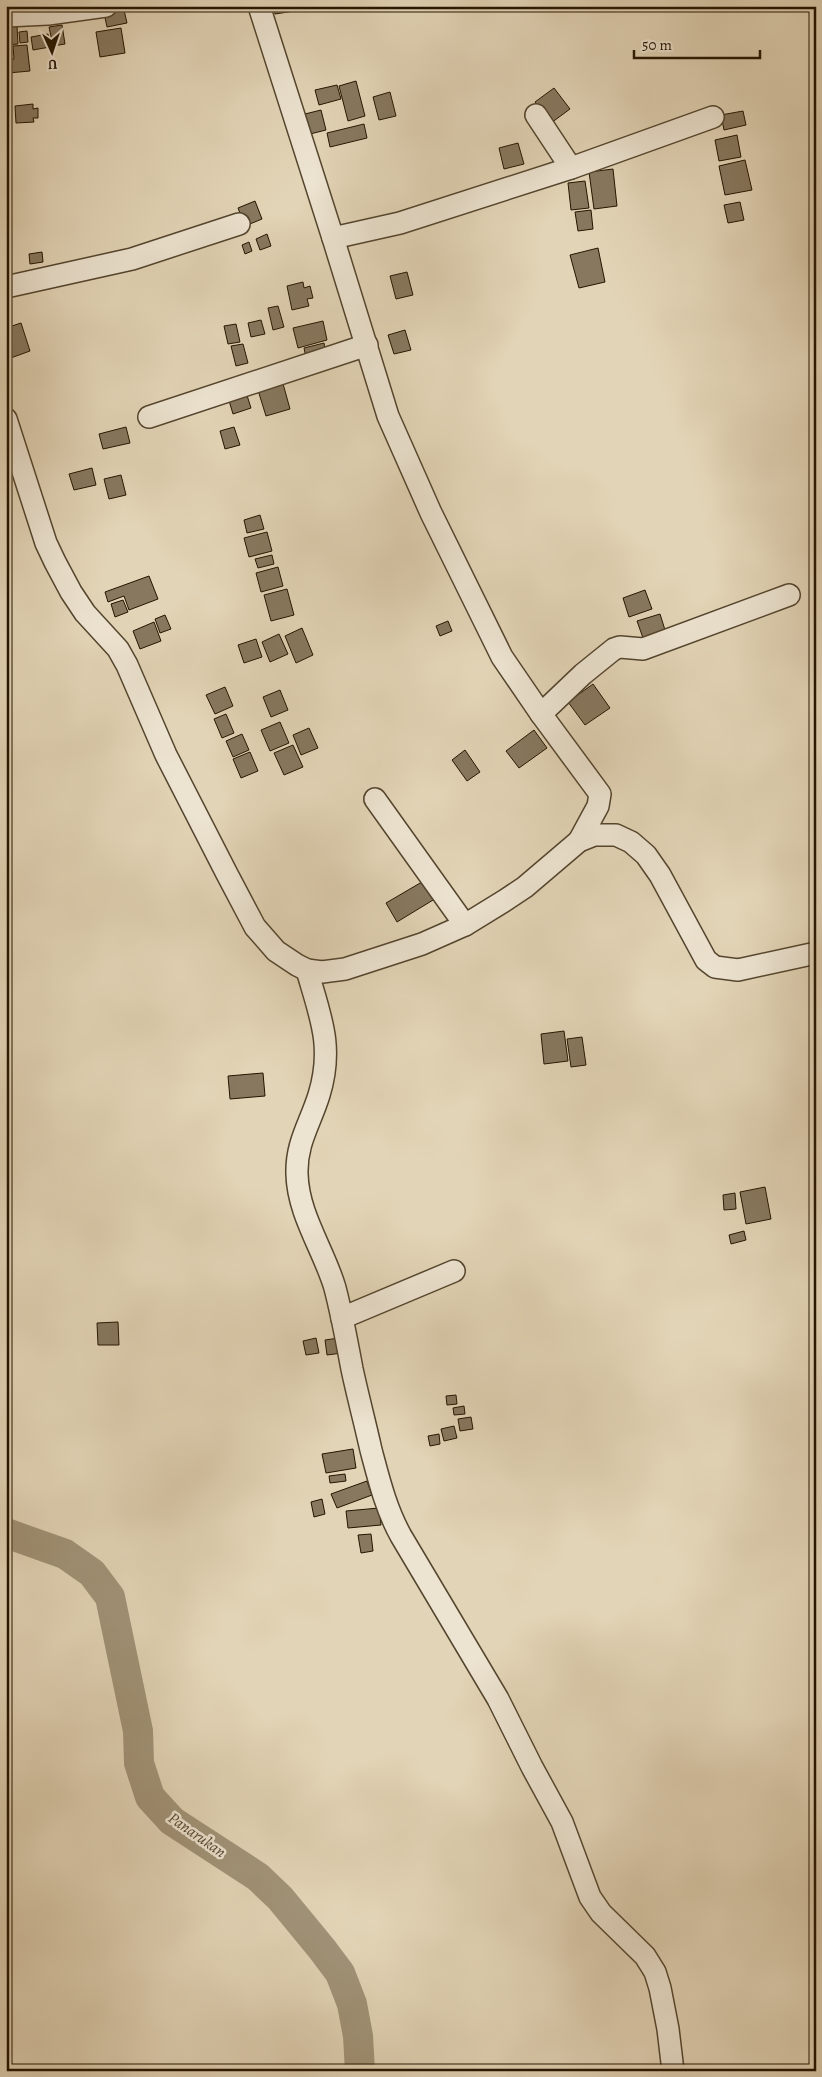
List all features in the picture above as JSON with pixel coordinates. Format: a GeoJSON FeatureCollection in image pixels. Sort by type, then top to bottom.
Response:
{"type":"FeatureCollection","features":[{"type":"Feature","properties":{"kind":"street"},"geometry":{"type":"LineString","coordinates":[[6,16],[48,14],[106,6]]}},
{"type":"Feature","properties":{"kind":"street"},"geometry":{"type":"LineString","coordinates":[[259,6],[388,416],[431,513],[502,657],[600,794],[598,806],[579,842]]}},
{"type":"Feature","properties":{"kind":"street"},"geometry":{"type":"LineString","coordinates":[[536,115],[571,168]]}},
{"type":"Feature","properties":{"kind":"street"},"geometry":{"type":"LineString","coordinates":[[333,238],[400,223],[571,168],[713,117]]}},
{"type":"Feature","properties":{"kind":"street"},"geometry":{"type":"LineString","coordinates":[[6,287],[132,259],[239,224]]}},
{"type":"Feature","properties":{"kind":"street"},"geometry":{"type":"LineString","coordinates":[[148,416],[367,345]]}},
{"type":"Feature","properties":{"kind":"street"},"geometry":{"type":"LineString","coordinates":[[6,419],[46,543],[71,592],[85,613],[118,649],[127,665],[166,755],[255,927],[276,951],[296,965],[307,970],[322,972],[345,969],[422,944],[465,925],[525,887],[579,842],[594,835],[616,835],[639,848],[660,875],[706,960],[715,967],[738,970],[816,953]]}},
{"type":"Feature","properties":{"kind":"street"},"geometry":{"type":"LineString","coordinates":[[541,714],[583,674],[614,649],[620,647],[643,649],[789,595]]}},
{"type":"Feature","properties":{"kind":"street"},"geometry":{"type":"LineString","coordinates":[[375,799],[465,925]]}},
{"type":"Feature","properties":{"kind":"street"},"geometry":{"type":"LineString","coordinates":[[307,970],[324,1029],[326,1058],[319,1095],[300,1143],[297,1162],[298,1185],[312,1229],[333,1282],[378,1477],[394,1523],[498,1698],[562,1822],[590,1897],[601,1913],[644,1956],[655,1972],[667,2021],[673,2071]]}},
{"type":"Feature","properties":{"kind":"street"},"geometry":{"type":"LineString","coordinates":[[342,1318],[454,1271]]}},
{"type":"Feature","properties":{"kind":"building"},"geometry":{"type":"Polygon","coordinates":[[[273,6],[301,6],[301,10],[275,14],[273,6]]]}},
{"type":"Feature","properties":{"kind":"building"},"geometry":{"type":"Polygon","coordinates":[[[489,6],[510,6],[510,10],[490,11],[489,6]]]}},
{"type":"Feature","properties":{"kind":"building"},"geometry":{"type":"Polygon","coordinates":[[[124,10],[127,23],[107,27],[104,13],[124,10]]]}},
{"type":"Feature","properties":{"kind":"building"},"geometry":{"type":"Polygon","coordinates":[[[62,25],[65,44],[53,46],[49,27],[62,25]]]}},
{"type":"Feature","properties":{"kind":"building"},"geometry":{"type":"Polygon","coordinates":[[[17,26],[18,44],[6,45],[6,27],[17,26]]]}},
{"type":"Feature","properties":{"kind":"building"},"geometry":{"type":"Polygon","coordinates":[[[121,28],[125,53],[100,57],[96,32],[121,28]]]}},
{"type":"Feature","properties":{"kind":"building"},"geometry":{"type":"Polygon","coordinates":[[[27,31],[28,42],[20,43],[19,32],[27,31]]]}},
{"type":"Feature","properties":{"kind":"building"},"geometry":{"type":"Polygon","coordinates":[[[48,34],[50,47],[33,50],[31,37],[48,34]]]}},
{"type":"Feature","properties":{"kind":"building"},"geometry":{"type":"Polygon","coordinates":[[[27,45],[30,71],[8,73],[7,60],[14,59],[13,46],[27,45]]]}},
{"type":"Feature","properties":{"kind":"building"},"geometry":{"type":"Polygon","coordinates":[[[356,81],[365,116],[348,121],[339,86],[356,81]]]}},
{"type":"Feature","properties":{"kind":"building"},"geometry":{"type":"Polygon","coordinates":[[[337,85],[341,99],[319,105],[315,90],[337,85]]]}},
{"type":"Feature","properties":{"kind":"building"},"geometry":{"type":"Polygon","coordinates":[[[554,88],[570,109],[551,123],[535,102],[554,88]]]}},
{"type":"Feature","properties":{"kind":"building"},"geometry":{"type":"Polygon","coordinates":[[[390,92],[396,116],[379,120],[373,97],[390,92]]]}},
{"type":"Feature","properties":{"kind":"building"},"geometry":{"type":"Polygon","coordinates":[[[33,104],[33,109],[38,108],[38,118],[33,118],[34,122],[16,123],[15,106],[33,104]]]}},
{"type":"Feature","properties":{"kind":"building"},"geometry":{"type":"Polygon","coordinates":[[[321,110],[326,130],[310,134],[305,114],[321,110]]]}},
{"type":"Feature","properties":{"kind":"building"},"geometry":{"type":"Polygon","coordinates":[[[743,111],[746,125],[724,130],[721,115],[743,111]]]}},
{"type":"Feature","properties":{"kind":"building"},"geometry":{"type":"Polygon","coordinates":[[[364,124],[367,138],[330,147],[327,133],[364,124]]]}},
{"type":"Feature","properties":{"kind":"building"},"geometry":{"type":"Polygon","coordinates":[[[737,135],[741,157],[719,161],[715,140],[737,135]]]}},
{"type":"Feature","properties":{"kind":"building"},"geometry":{"type":"Polygon","coordinates":[[[518,143],[524,164],[504,169],[499,148],[518,143]]]}},
{"type":"Feature","properties":{"kind":"building"},"geometry":{"type":"Polygon","coordinates":[[[745,160],[752,190],[725,195],[719,166],[745,160]]]}},
{"type":"Feature","properties":{"kind":"building"},"geometry":{"type":"Polygon","coordinates":[[[613,169],[617,206],[594,209],[589,172],[613,169]]]}},
{"type":"Feature","properties":{"kind":"building"},"geometry":{"type":"Polygon","coordinates":[[[585,181],[589,208],[571,210],[568,183],[585,181]]]}},
{"type":"Feature","properties":{"kind":"building"},"geometry":{"type":"Polygon","coordinates":[[[255,201],[262,219],[245,226],[238,208],[255,201]]]}},
{"type":"Feature","properties":{"kind":"building"},"geometry":{"type":"Polygon","coordinates":[[[740,202],[744,220],[728,223],[724,205],[740,202]]]}},
{"type":"Feature","properties":{"kind":"building"},"geometry":{"type":"Polygon","coordinates":[[[591,210],[593,229],[578,231],[575,212],[591,210]]]}},
{"type":"Feature","properties":{"kind":"building"},"geometry":{"type":"Polygon","coordinates":[[[267,234],[271,246],[260,250],[256,239],[267,234]]]}},
{"type":"Feature","properties":{"kind":"building"},"geometry":{"type":"Polygon","coordinates":[[[249,242],[252,251],[245,254],[242,245],[249,242]]]}},
{"type":"Feature","properties":{"kind":"building"},"geometry":{"type":"Polygon","coordinates":[[[598,248],[605,282],[579,288],[570,255],[598,248]]]}},
{"type":"Feature","properties":{"kind":"building"},"geometry":{"type":"Polygon","coordinates":[[[42,252],[43,262],[30,264],[29,254],[42,252]]]}},
{"type":"Feature","properties":{"kind":"building"},"geometry":{"type":"Polygon","coordinates":[[[407,272],[413,295],[396,299],[390,276],[407,272]]]}},
{"type":"Feature","properties":{"kind":"building"},"geometry":{"type":"Polygon","coordinates":[[[303,282],[304,288],[310,286],[313,298],[307,299],[309,306],[292,310],[287,286],[303,282]]]}},
{"type":"Feature","properties":{"kind":"building"},"geometry":{"type":"Polygon","coordinates":[[[278,306],[284,327],[273,330],[268,308],[278,306]]]}},
{"type":"Feature","properties":{"kind":"building"},"geometry":{"type":"Polygon","coordinates":[[[261,320],[265,334],[251,337],[248,323],[261,320]]]}},
{"type":"Feature","properties":{"kind":"building"},"geometry":{"type":"Polygon","coordinates":[[[323,321],[327,340],[298,348],[293,328],[323,321]]]}},
{"type":"Feature","properties":{"kind":"building"},"geometry":{"type":"Polygon","coordinates":[[[21,323],[30,351],[8,359],[6,328],[21,323]]]}},
{"type":"Feature","properties":{"kind":"building"},"geometry":{"type":"Polygon","coordinates":[[[236,324],[240,342],[228,344],[224,326],[236,324]]]}},
{"type":"Feature","properties":{"kind":"building"},"geometry":{"type":"Polygon","coordinates":[[[405,330],[411,350],[394,354],[388,335],[405,330]]]}},
{"type":"Feature","properties":{"kind":"building"},"geometry":{"type":"Polygon","coordinates":[[[324,343],[326,354],[306,358],[304,348],[324,343]]]}},
{"type":"Feature","properties":{"kind":"building"},"geometry":{"type":"Polygon","coordinates":[[[243,344],[248,363],[236,366],[231,346],[243,344]]]}},
{"type":"Feature","properties":{"kind":"building"},"geometry":{"type":"Polygon","coordinates":[[[282,380],[290,409],[266,416],[257,387],[282,380]]]}},
{"type":"Feature","properties":{"kind":"building"},"geometry":{"type":"Polygon","coordinates":[[[245,389],[251,408],[233,414],[227,394],[245,389]]]}},
{"type":"Feature","properties":{"kind":"building"},"geometry":{"type":"Polygon","coordinates":[[[126,427],[130,443],[103,449],[99,434],[126,427]]]}},
{"type":"Feature","properties":{"kind":"building"},"geometry":{"type":"Polygon","coordinates":[[[234,427],[240,445],[225,449],[220,431],[234,427]]]}},
{"type":"Feature","properties":{"kind":"building"},"geometry":{"type":"Polygon","coordinates":[[[92,468],[96,485],[74,490],[69,474],[92,468]]]}},
{"type":"Feature","properties":{"kind":"building"},"geometry":{"type":"Polygon","coordinates":[[[121,475],[126,495],[109,499],[104,479],[121,475]]]}},
{"type":"Feature","properties":{"kind":"building"},"geometry":{"type":"Polygon","coordinates":[[[260,515],[264,529],[247,533],[244,520],[260,515]]]}},
{"type":"Feature","properties":{"kind":"building"},"geometry":{"type":"Polygon","coordinates":[[[267,532],[272,551],[249,557],[244,538],[267,532]]]}},
{"type":"Feature","properties":{"kind":"building"},"geometry":{"type":"Polygon","coordinates":[[[272,555],[274,564],[258,568],[255,559],[272,555]]]}},
{"type":"Feature","properties":{"kind":"building"},"geometry":{"type":"Polygon","coordinates":[[[278,567],[283,586],[261,592],[256,573],[278,567]]]}},
{"type":"Feature","properties":{"kind":"building"},"geometry":{"type":"Polygon","coordinates":[[[149,576],[158,599],[129,610],[124,596],[108,602],[105,592],[149,576]]]}},
{"type":"Feature","properties":{"kind":"building"},"geometry":{"type":"Polygon","coordinates":[[[287,589],[294,615],[271,621],[264,595],[287,589]]]}},
{"type":"Feature","properties":{"kind":"building"},"geometry":{"type":"Polygon","coordinates":[[[645,590],[652,609],[629,617],[623,598],[645,590]]]}},
{"type":"Feature","properties":{"kind":"building"},"geometry":{"type":"Polygon","coordinates":[[[123,600],[128,612],[115,617],[111,604],[123,600]]]}},
{"type":"Feature","properties":{"kind":"building"},"geometry":{"type":"Polygon","coordinates":[[[660,614],[665,630],[643,638],[637,621],[660,614]]]}},
{"type":"Feature","properties":{"kind":"building"},"geometry":{"type":"Polygon","coordinates":[[[165,615],[171,629],[160,633],[155,619],[165,615]]]}},
{"type":"Feature","properties":{"kind":"building"},"geometry":{"type":"Polygon","coordinates":[[[448,621],[452,631],[440,636],[436,626],[448,621]]]}},
{"type":"Feature","properties":{"kind":"building"},"geometry":{"type":"Polygon","coordinates":[[[154,622],[161,641],[140,649],[133,631],[154,622]]]}},
{"type":"Feature","properties":{"kind":"building"},"geometry":{"type":"Polygon","coordinates":[[[302,628],[313,655],[296,663],[285,636],[302,628]]]}},
{"type":"Feature","properties":{"kind":"building"},"geometry":{"type":"Polygon","coordinates":[[[279,634],[288,654],[270,662],[262,642],[279,634]]]}},
{"type":"Feature","properties":{"kind":"building"},"geometry":{"type":"Polygon","coordinates":[[[256,639],[262,657],[244,663],[238,645],[256,639]]]}},
{"type":"Feature","properties":{"kind":"building"},"geometry":{"type":"Polygon","coordinates":[[[593,684],[610,708],[585,725],[568,702],[593,684]]]}},
{"type":"Feature","properties":{"kind":"building"},"geometry":{"type":"Polygon","coordinates":[[[225,687],[233,706],[215,714],[206,695],[225,687]]]}},
{"type":"Feature","properties":{"kind":"building"},"geometry":{"type":"Polygon","coordinates":[[[280,690],[288,710],[271,717],[263,697],[280,690]]]}},
{"type":"Feature","properties":{"kind":"building"},"geometry":{"type":"Polygon","coordinates":[[[226,714],[234,733],[222,738],[214,719],[226,714]]]}},
{"type":"Feature","properties":{"kind":"building"},"geometry":{"type":"Polygon","coordinates":[[[280,722],[289,743],[270,751],[261,730],[280,722]]]}},
{"type":"Feature","properties":{"kind":"building"},"geometry":{"type":"Polygon","coordinates":[[[309,728],[318,748],[301,755],[293,735],[309,728]]]}},
{"type":"Feature","properties":{"kind":"building"},"geometry":{"type":"Polygon","coordinates":[[[534,730],[547,748],[519,768],[506,751],[534,730]]]}},
{"type":"Feature","properties":{"kind":"building"},"geometry":{"type":"Polygon","coordinates":[[[242,734],[249,750],[233,757],[226,741],[242,734]]]}},
{"type":"Feature","properties":{"kind":"building"},"geometry":{"type":"Polygon","coordinates":[[[293,745],[303,767],[284,775],[274,753],[293,745]]]}},
{"type":"Feature","properties":{"kind":"building"},"geometry":{"type":"Polygon","coordinates":[[[465,750],[480,772],[467,781],[452,760],[465,750]]]}},
{"type":"Feature","properties":{"kind":"building"},"geometry":{"type":"Polygon","coordinates":[[[250,752],[258,771],[241,778],[233,759],[250,752]]]}},
{"type":"Feature","properties":{"kind":"building"},"geometry":{"type":"Polygon","coordinates":[[[427,879],[438,897],[397,922],[386,903],[427,879]]]}},
{"type":"Feature","properties":{"kind":"building"},"geometry":{"type":"Polygon","coordinates":[[[564,1031],[568,1061],[544,1064],[541,1034],[564,1031]]]}},
{"type":"Feature","properties":{"kind":"building"},"geometry":{"type":"Polygon","coordinates":[[[582,1037],[586,1065],[571,1067],[567,1039],[582,1037]]]}},
{"type":"Feature","properties":{"kind":"building"},"geometry":{"type":"Polygon","coordinates":[[[263,1073],[265,1096],[230,1099],[228,1076],[263,1073]]]}},
{"type":"Feature","properties":{"kind":"building"},"geometry":{"type":"Polygon","coordinates":[[[765,1187],[771,1219],[746,1224],[740,1192],[765,1187]]]}},
{"type":"Feature","properties":{"kind":"building"},"geometry":{"type":"Polygon","coordinates":[[[735,1193],[736,1209],[724,1210],[723,1195],[735,1193]]]}},
{"type":"Feature","properties":{"kind":"building"},"geometry":{"type":"Polygon","coordinates":[[[744,1231],[746,1240],[731,1244],[729,1235],[744,1231]]]}},
{"type":"Feature","properties":{"kind":"building"},"geometry":{"type":"Polygon","coordinates":[[[118,1322],[119,1345],[98,1345],[97,1323],[118,1322]]]}},
{"type":"Feature","properties":{"kind":"building"},"geometry":{"type":"Polygon","coordinates":[[[316,1338],[319,1353],[306,1355],[303,1341],[316,1338]]]}},
{"type":"Feature","properties":{"kind":"building"},"geometry":{"type":"Polygon","coordinates":[[[339,1338],[342,1353],[327,1355],[325,1340],[339,1338]]]}},
{"type":"Feature","properties":{"kind":"building"},"geometry":{"type":"Polygon","coordinates":[[[456,1395],[457,1404],[447,1405],[446,1396],[456,1395]]]}},
{"type":"Feature","properties":{"kind":"building"},"geometry":{"type":"Polygon","coordinates":[[[464,1406],[465,1414],[454,1415],[453,1408],[464,1406]]]}},
{"type":"Feature","properties":{"kind":"building"},"geometry":{"type":"Polygon","coordinates":[[[471,1417],[473,1429],[460,1431],[458,1419],[471,1417]]]}},
{"type":"Feature","properties":{"kind":"building"},"geometry":{"type":"Polygon","coordinates":[[[454,1426],[457,1438],[444,1441],[441,1429],[454,1426]]]}},
{"type":"Feature","properties":{"kind":"building"},"geometry":{"type":"Polygon","coordinates":[[[439,1434],[440,1444],[430,1446],[428,1436],[439,1434]]]}},
{"type":"Feature","properties":{"kind":"building"},"geometry":{"type":"Polygon","coordinates":[[[353,1449],[356,1468],[326,1473],[322,1454],[353,1449]]]}},
{"type":"Feature","properties":{"kind":"building"},"geometry":{"type":"Polygon","coordinates":[[[345,1474],[346,1481],[330,1483],[329,1476],[345,1474]]]}},
{"type":"Feature","properties":{"kind":"building"},"geometry":{"type":"Polygon","coordinates":[[[367,1481],[372,1495],[337,1508],[331,1494],[367,1481]]]}},
{"type":"Feature","properties":{"kind":"building"},"geometry":{"type":"Polygon","coordinates":[[[322,1499],[325,1514],[314,1517],[311,1502],[322,1499]]]}},
{"type":"Feature","properties":{"kind":"building"},"geometry":{"type":"Polygon","coordinates":[[[379,1508],[381,1525],[348,1528],[346,1511],[379,1508]]]}},
{"type":"Feature","properties":{"kind":"building"},"geometry":{"type":"Polygon","coordinates":[[[371,1534],[373,1551],[361,1553],[358,1535],[371,1534]]]}},
{"type":"Feature","properties":{"kind":"waterway","name":"Panarukan"},"geometry":{"type":"LineString","coordinates":[[6,1533],[65,1554],[92,1573],[110,1597],[138,1731],[139,1763],[150,1797],[172,1821],[258,1877],[280,1898],[322,1949],[340,1973],[352,2004],[358,2036],[360,2071]]}}]}
